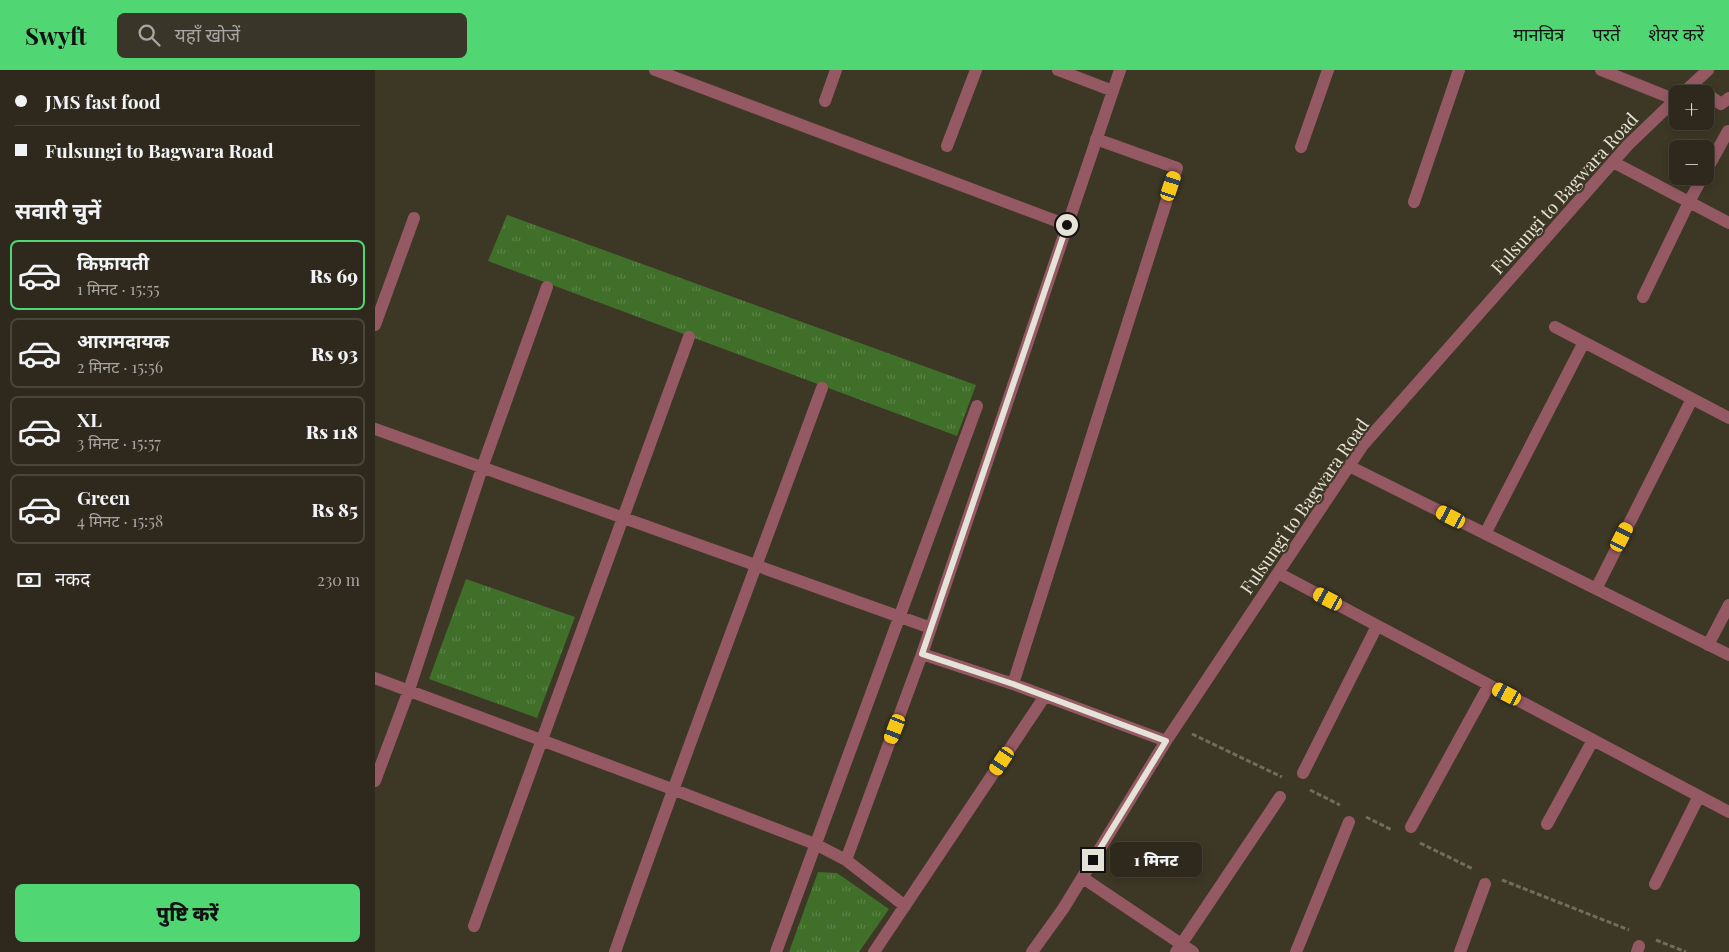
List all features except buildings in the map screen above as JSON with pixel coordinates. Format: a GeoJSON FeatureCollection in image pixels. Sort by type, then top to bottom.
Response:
{"type":"FeatureCollection","features":[{"type":"Feature","properties":{"kind":"street"},"geometry":{"type":"LineString","coordinates":[[655,70],[1067,225]]}},
{"type":"Feature","properties":{"kind":"street"},"geometry":{"type":"LineString","coordinates":[[825,101],[836,70]]}},
{"type":"Feature","properties":{"kind":"street"},"geometry":{"type":"LineString","coordinates":[[947,146],[976,70]]}},
{"type":"Feature","properties":{"kind":"street"},"geometry":{"type":"LineString","coordinates":[[1058,70],[1113,91]]}},
{"type":"Feature","properties":{"kind":"street"},"geometry":{"type":"LineString","coordinates":[[846,860],[922,654],[1120,70]]}},
{"type":"Feature","properties":{"kind":"street"},"geometry":{"type":"LineString","coordinates":[[1301,147],[1328,70]]}},
{"type":"Feature","properties":{"kind":"street"},"geometry":{"type":"LineString","coordinates":[[1414,202],[1459,70]]}},
{"type":"Feature","properties":{"kind":"street"},"geometry":{"type":"LineString","coordinates":[[1601,70],[1669,94]]}},
{"type":"Feature","properties":{"kind":"street","name":"Fulsungi to Bagwara Road"},"geometry":{"type":"LineString","coordinates":[[1693,84],[1707,70]]}},
{"type":"Feature","properties":{"kind":"street"},"geometry":{"type":"LineString","coordinates":[[1693,84],[1721,104],[1729,98]]}},
{"type":"Feature","properties":{"kind":"street","name":"Fulsungi to Bagwara Road"},"geometry":{"type":"LineString","coordinates":[[1032,952],[1083,878],[1166,741],[1363,445],[1628,145],[1669,106]]}},
{"type":"Feature","properties":{"kind":"street"},"geometry":{"type":"LineString","coordinates":[[1714,157],[1728,131]]}},
{"type":"Feature","properties":{"kind":"street"},"geometry":{"type":"LineString","coordinates":[[1013,684],[1177,168],[1096,139]]}},
{"type":"Feature","properties":{"kind":"street"},"geometry":{"type":"LineString","coordinates":[[1613,162],[1729,223]]}},
{"type":"Feature","properties":{"kind":"street"},"geometry":{"type":"LineString","coordinates":[[1643,297],[1698,185]]}},
{"type":"Feature","properties":{"kind":"street"},"geometry":{"type":"LineString","coordinates":[[375,325],[414,218]]}},
{"type":"Feature","properties":{"kind":"street"},"geometry":{"type":"LineString","coordinates":[[375,781],[409,690],[482,468],[547,287]]}},
{"type":"Feature","properties":{"kind":"street"},"geometry":{"type":"LineString","coordinates":[[1555,327],[1729,418]]}},
{"type":"Feature","properties":{"kind":"street"},"geometry":{"type":"LineString","coordinates":[[474,926],[543,740],[621,517],[689,336]]}},
{"type":"Feature","properties":{"kind":"street"},"geometry":{"type":"LineString","coordinates":[[1485,534],[1584,342]]}},
{"type":"Feature","properties":{"kind":"street"},"geometry":{"type":"LineString","coordinates":[[615,952],[672,788],[822,388]]}},
{"type":"Feature","properties":{"kind":"street"},"geometry":{"type":"LineString","coordinates":[[1596,589],[1692,399]]}},
{"type":"Feature","properties":{"kind":"street"},"geometry":{"type":"LineString","coordinates":[[776,952],[977,406]]}},
{"type":"Feature","properties":{"kind":"street"},"geometry":{"type":"LineString","coordinates":[[375,429],[931,628]]}},
{"type":"Feature","properties":{"kind":"street"},"geometry":{"type":"LineString","coordinates":[[1349,466],[1729,655]]}},
{"type":"Feature","properties":{"kind":"street"},"geometry":{"type":"LineString","coordinates":[[1278,573],[1729,812]]}},
{"type":"Feature","properties":{"kind":"street"},"geometry":{"type":"LineString","coordinates":[[1708,645],[1729,605]]}},
{"type":"Feature","properties":{"kind":"street"},"geometry":{"type":"LineString","coordinates":[[1303,773],[1377,626]]}},
{"type":"Feature","properties":{"kind":"street"},"geometry":{"type":"LineString","coordinates":[[922,654],[1013,684],[1166,741]]}},
{"type":"Feature","properties":{"kind":"street"},"geometry":{"type":"LineString","coordinates":[[375,678],[672,788],[815,844],[846,860],[905,906]]}},
{"type":"Feature","properties":{"kind":"street"},"geometry":{"type":"LineString","coordinates":[[1411,827],[1489,685]]}},
{"type":"Feature","properties":{"kind":"street"},"geometry":{"type":"LineString","coordinates":[[874,952],[1045,696]]}},
{"type":"Feature","properties":{"kind":"street"},"geometry":{"type":"LineString","coordinates":[[1547,824],[1593,740]]}},
{"type":"Feature","properties":{"kind":"street"},"geometry":{"type":"LineString","coordinates":[[1655,884],[1699,796]]}},
{"type":"Feature","properties":{"kind":"street"},"geometry":{"type":"LineString","coordinates":[[1179,948],[1280,797]]}},
{"type":"Feature","properties":{"kind":"street"},"geometry":{"type":"LineString","coordinates":[[1296,952],[1349,822]]}},
{"type":"Feature","properties":{"kind":"street"},"geometry":{"type":"LineString","coordinates":[[1083,878],[1179,948],[1193,952]]}},
{"type":"Feature","properties":{"kind":"street"},"geometry":{"type":"LineString","coordinates":[[1460,952],[1489,881]]}},
{"type":"Feature","properties":{"kind":"path"},"geometry":{"type":"LineString","coordinates":[[1176,727],[1291,781]]}},
{"type":"Feature","properties":{"kind":"path"},"geometry":{"type":"LineString","coordinates":[[1308,790],[1344,807]]}},
{"type":"Feature","properties":{"kind":"path"},"geometry":{"type":"LineString","coordinates":[[1361,815],[1397,832]]}},
{"type":"Feature","properties":{"kind":"path"},"geometry":{"type":"LineString","coordinates":[[1414,840],[1476,870]]}},
{"type":"Feature","properties":{"kind":"path"},"geometry":{"type":"LineString","coordinates":[[1489,881],[1631,930]]}},
{"type":"Feature","properties":{"kind":"path"},"geometry":{"type":"LineString","coordinates":[[1650,938],[1686,952]]}},
{"type":"Feature","properties":{"kind":"green space"},"geometry":{"type":"Polygon","coordinates":[[[507,215],[976,385],[957,436],[488,261],[507,215]]]}},
{"type":"Feature","properties":{"kind":"green space"},"geometry":{"type":"Polygon","coordinates":[[[466,579],[575,617],[537,718],[429,679],[466,579]]]}},
{"type":"Feature","properties":{"kind":"green space"},"geometry":{"type":"Polygon","coordinates":[[[818,872],[837,873],[889,909],[859,952],[789,952],[818,872]]]}},
{"type":"Feature","properties":{"kind":"route"},"geometry":{"type":"LineString","coordinates":[[1067,225],[922,654],[1013,684],[1166,741],[1093,860]]}}]}
